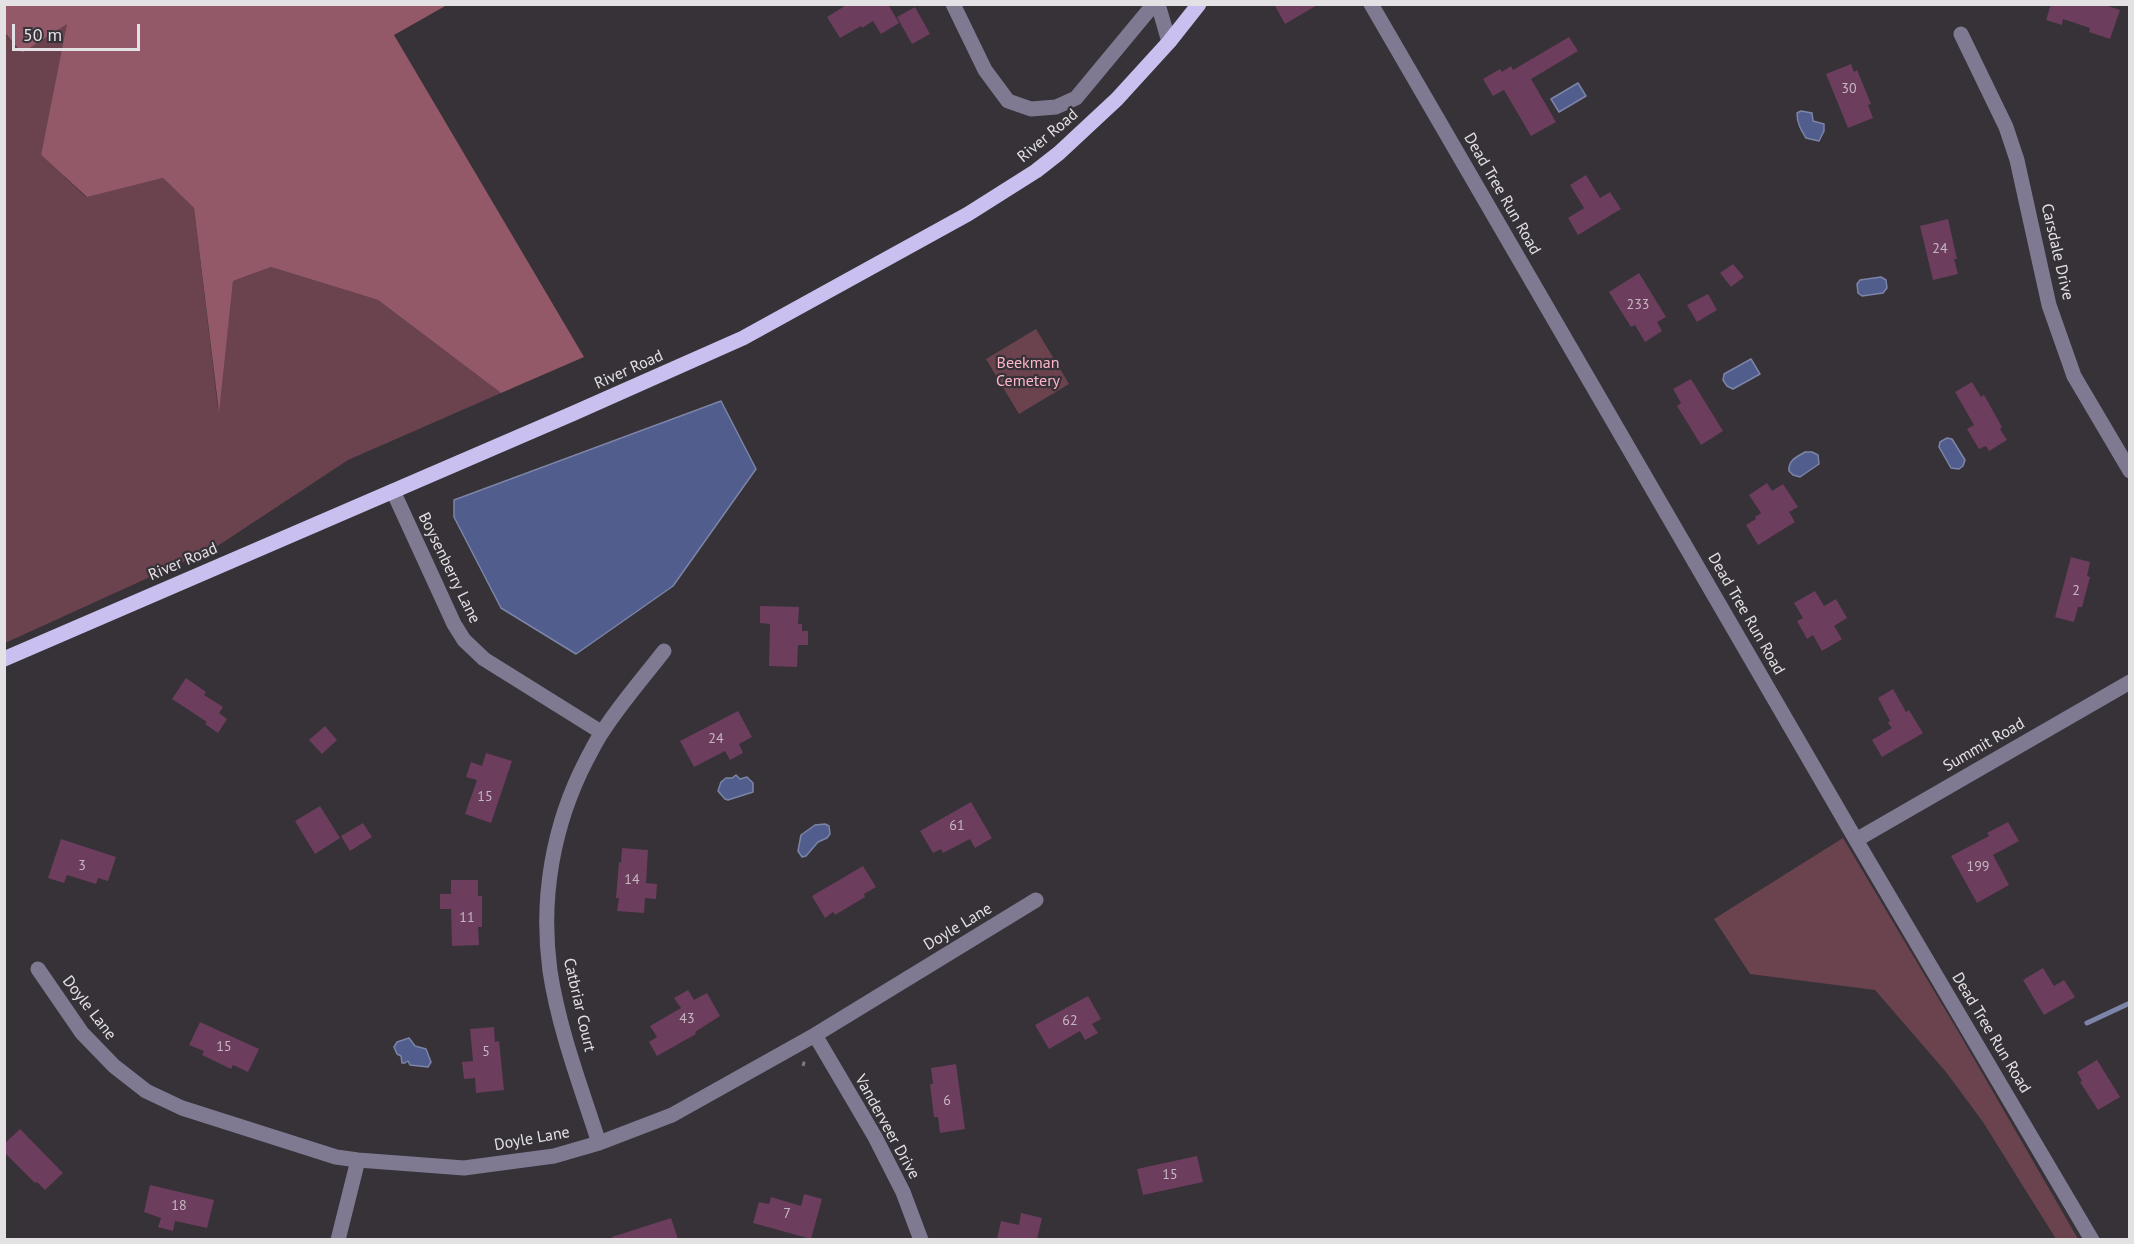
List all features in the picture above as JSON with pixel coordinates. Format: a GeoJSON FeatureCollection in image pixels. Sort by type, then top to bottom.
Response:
{"type":"FeatureCollection","features":[{"type":"Feature","properties":{"kind":"main road","name":"River Road"},"geometry":{"type":"LineString","coordinates":[[4,659],[743,338],[968,214],[1036,171],[1059,153],[1117,99],[1169,42],[1199,4]]}},
{"type":"Feature","properties":{"kind":"street"},"geometry":{"type":"LineString","coordinates":[[952,4],[985,70],[1008,101],[1031,109],[1056,107],[1076,98],[1156,4]]}},
{"type":"Feature","properties":{"kind":"street"},"geometry":{"type":"LineString","coordinates":[[1156,4],[1169,42]]}},
{"type":"Feature","properties":{"kind":"street","name":"Dead Tree Run Road"},"geometry":{"type":"LineString","coordinates":[[1371,4],[1856,840],[2092,1239]]}},
{"type":"Feature","properties":{"kind":"street","name":"Carsdale Drive"},"geometry":{"type":"LineString","coordinates":[[1961,34],[2006,128],[2017,160],[2049,305],[2074,375],[2130,471]]}},
{"type":"Feature","properties":{"kind":"street","name":"Boysenberry Lane"},"geometry":{"type":"LineString","coordinates":[[393,491],[454,624],[464,640],[484,659],[602,732]]}},
{"type":"Feature","properties":{"kind":"street","name":"Catbriar Court"},"geometry":{"type":"LineString","coordinates":[[599,1143],[563,1026],[550,971],[546,900],[551,861],[574,784],[602,732],[664,651]]}},
{"type":"Feature","properties":{"kind":"street","name":"Summit Road"},"geometry":{"type":"LineString","coordinates":[[1856,840],[2130,682]]}},
{"type":"Feature","properties":{"kind":"street","name":"Doyle Lane"},"geometry":{"type":"LineString","coordinates":[[38,969],[82,1033],[114,1066],[146,1091],[193,1112],[336,1156],[358,1160],[464,1168],[554,1156],[599,1143],[672,1115],[815,1035],[1036,900]]}},
{"type":"Feature","properties":{"kind":"street","name":"Vanderveer Drive"},"geometry":{"type":"LineString","coordinates":[[815,1035],[903,1192],[921,1239]]}},
{"type":"Feature","properties":{"kind":"street"},"geometry":{"type":"LineString","coordinates":[[338,1239],[358,1160]]}},
{"type":"Feature","properties":{"kind":"path"},"geometry":{"type":"LineString","coordinates":[[803,1066],[805,1059]]}},
{"type":"Feature","properties":{"kind":"green space"},"geometry":{"type":"Polygon","coordinates":[[[68,23],[41,155],[86,197],[163,178],[194,208],[218,408],[233,281],[271,267],[378,300],[501,393],[348,460],[216,547],[5,643],[4,33],[22,53],[68,23]]]}},
{"type":"Feature","properties":{"kind":"green space","name":"Beekman Cemetery"},"geometry":{"type":"Polygon","coordinates":[[[1036,329],[1069,384],[1019,414],[986,359],[1036,329]]]}},
{"type":"Feature","properties":{"kind":"green space"},"geometry":{"type":"Polygon","coordinates":[[[1843,838],[2078,1239],[2056,1239],[1983,1122],[1946,1072],[1875,990],[1750,974],[1714,919],[1843,838]]]}},
{"type":"Feature","properties":{"kind":"shaded area"},"geometry":{"type":"Polygon","coordinates":[[[4,5],[447,5],[394,35],[584,357],[501,393],[378,300],[271,267],[233,281],[219,412],[194,208],[163,178],[87,197],[41,155],[67,24],[22,53],[5,33],[4,5]]]}},
{"type":"Feature","properties":{"kind":"water"},"geometry":{"type":"Polygon","coordinates":[[[1578,83],[1586,96],[1559,112],[1551,99],[1578,83]]]}},
{"type":"Feature","properties":{"kind":"water"},"geometry":{"type":"Polygon","coordinates":[[[1801,111],[1812,113],[1813,121],[1824,124],[1824,131],[1819,141],[1806,138],[1804,135],[1797,117],[1797,113],[1801,111]]]}},
{"type":"Feature","properties":{"kind":"water"},"geometry":{"type":"Polygon","coordinates":[[[1881,277],[1886,280],[1887,288],[1883,293],[1862,296],[1858,293],[1857,284],[1860,280],[1881,277]]]}},
{"type":"Feature","properties":{"kind":"water"},"geometry":{"type":"Polygon","coordinates":[[[1751,359],[1760,374],[1733,389],[1727,386],[1723,380],[1724,374],[1751,359]]]}},
{"type":"Feature","properties":{"kind":"water"},"geometry":{"type":"Polygon","coordinates":[[[721,401],[756,469],[673,586],[576,654],[501,608],[454,517],[454,500],[721,401]]]}},
{"type":"Feature","properties":{"kind":"water"},"geometry":{"type":"Polygon","coordinates":[[[1947,438],[1952,439],[1965,460],[1959,469],[1951,468],[1939,447],[1940,442],[1947,438]]]}},
{"type":"Feature","properties":{"kind":"water"},"geometry":{"type":"Polygon","coordinates":[[[1805,452],[1818,455],[1819,464],[1800,477],[1793,475],[1789,471],[1790,464],[1805,452]]]}},
{"type":"Feature","properties":{"kind":"water"},"geometry":{"type":"Polygon","coordinates":[[[736,775],[740,779],[747,777],[753,783],[753,792],[725,799],[718,791],[721,782],[736,775]]]}},
{"type":"Feature","properties":{"kind":"water"},"geometry":{"type":"Polygon","coordinates":[[[815,825],[829,826],[830,834],[802,857],[798,851],[801,835],[815,825]]]}},
{"type":"Feature","properties":{"kind":"water"},"geometry":{"type":"Polygon","coordinates":[[[409,1038],[415,1046],[426,1049],[431,1062],[428,1067],[410,1065],[408,1061],[402,1063],[401,1056],[397,1054],[394,1047],[397,1042],[409,1038]]]}},
{"type":"Feature","properties":{"kind":"building"},"geometry":{"type":"Polygon","coordinates":[[[848,4],[888,4],[899,23],[881,34],[873,21],[840,38],[827,17],[848,4]]]}},
{"type":"Feature","properties":{"kind":"building"},"geometry":{"type":"Polygon","coordinates":[[[1274,4],[1319,4],[1285,24],[1274,4]]]}},
{"type":"Feature","properties":{"kind":"building"},"geometry":{"type":"Polygon","coordinates":[[[2051,4],[2102,4],[2120,10],[2110,39],[2089,32],[2090,28],[2063,19],[2062,25],[2046,20],[2051,4]]]}},
{"type":"Feature","properties":{"kind":"building"},"geometry":{"type":"Polygon","coordinates":[[[915,7],[930,34],[912,44],[897,17],[915,7]]]}},
{"type":"Feature","properties":{"kind":"building"},"geometry":{"type":"Polygon","coordinates":[[[1569,37],[1578,51],[1531,79],[1556,122],[1531,136],[1504,90],[1493,96],[1483,79],[1500,69],[1502,72],[1511,66],[1513,70],[1569,37]]]}},
{"type":"Feature","properties":{"kind":"building"},"geometry":{"type":"Polygon","coordinates":[[[1851,64],[1854,72],[1857,70],[1871,104],[1868,105],[1873,118],[1848,128],[1826,74],[1851,64]]]}},
{"type":"Feature","properties":{"kind":"building"},"geometry":{"type":"Polygon","coordinates":[[[1586,175],[1600,198],[1610,192],[1621,209],[1578,235],[1568,218],[1584,208],[1570,185],[1586,175]]]}},
{"type":"Feature","properties":{"kind":"building"},"geometry":{"type":"Polygon","coordinates":[[[1948,219],[1958,274],[1933,280],[1920,226],[1948,219]]]}},
{"type":"Feature","properties":{"kind":"building"},"geometry":{"type":"Polygon","coordinates":[[[1733,264],[1744,277],[1731,287],[1720,273],[1733,264]]]}},
{"type":"Feature","properties":{"kind":"building"},"geometry":{"type":"Polygon","coordinates":[[[1639,273],[1666,317],[1657,322],[1662,331],[1645,342],[1635,325],[1631,327],[1609,292],[1639,273]]]}},
{"type":"Feature","properties":{"kind":"building"},"geometry":{"type":"Polygon","coordinates":[[[1708,294],[1717,310],[1697,322],[1687,305],[1708,294]]]}},
{"type":"Feature","properties":{"kind":"building"},"geometry":{"type":"Polygon","coordinates":[[[1691,379],[1723,431],[1701,445],[1677,406],[1681,403],[1673,389],[1691,379]]]}},
{"type":"Feature","properties":{"kind":"building"},"geometry":{"type":"Polygon","coordinates":[[[1972,382],[1981,397],[1984,395],[2007,440],[1989,451],[1986,446],[1979,449],[1967,429],[1974,425],[1955,392],[1972,382]]]}},
{"type":"Feature","properties":{"kind":"building"},"geometry":{"type":"Polygon","coordinates":[[[1767,483],[1772,491],[1783,484],[1798,507],[1789,512],[1795,522],[1758,545],[1746,525],[1761,513],[1749,495],[1767,483]]]}},
{"type":"Feature","properties":{"kind":"building"},"geometry":{"type":"Polygon","coordinates":[[[2071,557],[2090,562],[2087,576],[2090,577],[2082,607],[2078,607],[2074,622],[2055,617],[2071,557]]]}},
{"type":"Feature","properties":{"kind":"building"},"geometry":{"type":"Polygon","coordinates":[[[1815,591],[1824,606],[1836,599],[1847,618],[1834,626],[1842,639],[1822,651],[1813,635],[1807,639],[1797,621],[1803,618],[1794,603],[1815,591]]]}},
{"type":"Feature","properties":{"kind":"building"},"geometry":{"type":"Polygon","coordinates":[[[760,606],[799,607],[798,624],[802,624],[802,631],[808,631],[808,645],[798,645],[797,667],[769,666],[770,624],[760,623],[760,606]]]}},
{"type":"Feature","properties":{"kind":"building"},"geometry":{"type":"Polygon","coordinates":[[[186,678],[206,692],[204,695],[223,707],[219,713],[227,719],[218,733],[205,724],[207,722],[172,699],[186,678]]]}},
{"type":"Feature","properties":{"kind":"building"},"geometry":{"type":"Polygon","coordinates":[[[1893,689],[1906,712],[1909,710],[1923,733],[1882,757],[1872,740],[1892,728],[1878,698],[1893,689]]]}},
{"type":"Feature","properties":{"kind":"building"},"geometry":{"type":"Polygon","coordinates":[[[738,711],[752,737],[739,744],[743,753],[730,760],[725,751],[694,767],[680,741],[738,711]]]}},
{"type":"Feature","properties":{"kind":"building"},"geometry":{"type":"Polygon","coordinates":[[[325,726],[337,740],[322,754],[309,740],[325,726]]]}},
{"type":"Feature","properties":{"kind":"building"},"geometry":{"type":"Polygon","coordinates":[[[486,753],[512,761],[491,823],[465,814],[477,780],[466,777],[471,762],[482,766],[486,753]]]}},
{"type":"Feature","properties":{"kind":"building"},"geometry":{"type":"Polygon","coordinates":[[[971,802],[992,838],[975,848],[970,839],[943,853],[941,849],[933,853],[920,831],[971,802]]]}},
{"type":"Feature","properties":{"kind":"building"},"geometry":{"type":"Polygon","coordinates":[[[320,806],[340,838],[315,854],[295,821],[320,806]]]}},
{"type":"Feature","properties":{"kind":"building"},"geometry":{"type":"Polygon","coordinates":[[[2008,822],[2019,841],[1993,855],[2009,885],[1977,903],[1951,856],[1989,836],[1987,833],[2008,822]]]}},
{"type":"Feature","properties":{"kind":"building"},"geometry":{"type":"Polygon","coordinates":[[[363,823],[372,837],[350,851],[341,836],[363,823]]]}},
{"type":"Feature","properties":{"kind":"building"},"geometry":{"type":"Polygon","coordinates":[[[61,839],[116,857],[108,881],[98,878],[96,884],[67,875],[64,883],[48,878],[61,839]]]}},
{"type":"Feature","properties":{"kind":"building"},"geometry":{"type":"Polygon","coordinates":[[[622,848],[648,850],[646,883],[657,884],[656,899],[645,898],[644,913],[617,911],[619,898],[616,898],[622,848]]]}},
{"type":"Feature","properties":{"kind":"building"},"geometry":{"type":"Polygon","coordinates":[[[863,866],[876,887],[864,894],[865,897],[835,915],[833,912],[825,918],[812,896],[863,866]]]}},
{"type":"Feature","properties":{"kind":"building"},"geometry":{"type":"Polygon","coordinates":[[[451,880],[478,880],[478,896],[482,896],[482,927],[478,927],[479,945],[452,946],[451,909],[440,909],[440,894],[451,894],[451,880]]]}},
{"type":"Feature","properties":{"kind":"building"},"geometry":{"type":"Polygon","coordinates":[[[2043,968],[2054,986],[2064,980],[2075,997],[2044,1015],[2023,980],[2043,968]]]}},
{"type":"Feature","properties":{"kind":"building"},"geometry":{"type":"Polygon","coordinates":[[[688,990],[694,1000],[707,993],[720,1016],[695,1032],[696,1034],[657,1056],[649,1042],[657,1037],[650,1026],[681,1008],[674,998],[688,990]]]}},
{"type":"Feature","properties":{"kind":"building"},"geometry":{"type":"Polygon","coordinates":[[[1088,996],[1101,1019],[1092,1024],[1098,1033],[1085,1040],[1080,1031],[1049,1049],[1035,1025],[1088,996]]]}},
{"type":"Feature","properties":{"kind":"building"},"geometry":{"type":"Polygon","coordinates":[[[200,1022],[259,1049],[248,1072],[233,1065],[231,1069],[202,1055],[204,1051],[189,1045],[200,1022]]]}},
{"type":"Feature","properties":{"kind":"building"},"geometry":{"type":"Polygon","coordinates":[[[494,1027],[495,1042],[499,1041],[504,1090],[476,1093],[475,1078],[464,1079],[462,1062],[473,1061],[470,1029],[494,1027]]]}},
{"type":"Feature","properties":{"kind":"building"},"geometry":{"type":"Polygon","coordinates":[[[2097,1060],[2120,1097],[2098,1110],[2080,1082],[2082,1081],[2077,1072],[2097,1060]]]}},
{"type":"Feature","properties":{"kind":"building"},"geometry":{"type":"Polygon","coordinates":[[[956,1064],[965,1129],[940,1133],[938,1117],[934,1117],[930,1084],[933,1084],[931,1068],[956,1064]]]}},
{"type":"Feature","properties":{"kind":"building"},"geometry":{"type":"Polygon","coordinates":[[[20,1129],[63,1173],[45,1190],[4,1152],[4,1144],[20,1129]]]}},
{"type":"Feature","properties":{"kind":"building"},"geometry":{"type":"Polygon","coordinates":[[[1197,1156],[1203,1182],[1143,1195],[1137,1169],[1197,1156]]]}},
{"type":"Feature","properties":{"kind":"building"},"geometry":{"type":"Polygon","coordinates":[[[150,1185],[214,1200],[207,1228],[175,1221],[173,1231],[158,1227],[161,1218],[144,1212],[150,1185]]]}},
{"type":"Feature","properties":{"kind":"building"},"geometry":{"type":"Polygon","coordinates":[[[804,1194],[822,1199],[811,1239],[753,1223],[759,1202],[769,1204],[771,1197],[801,1206],[804,1194]]]}},
{"type":"Feature","properties":{"kind":"building"},"geometry":{"type":"Polygon","coordinates":[[[1021,1213],[1042,1218],[1037,1239],[997,1239],[1001,1221],[1019,1225],[1021,1213]]]}},
{"type":"Feature","properties":{"kind":"building"},"geometry":{"type":"Polygon","coordinates":[[[671,1218],[678,1239],[613,1239],[612,1237],[671,1218]]]}},
{"type":"Feature","properties":{"kind":"waterway"},"geometry":{"type":"LineString","coordinates":[[2087,1023],[2130,1003]]}}]}
